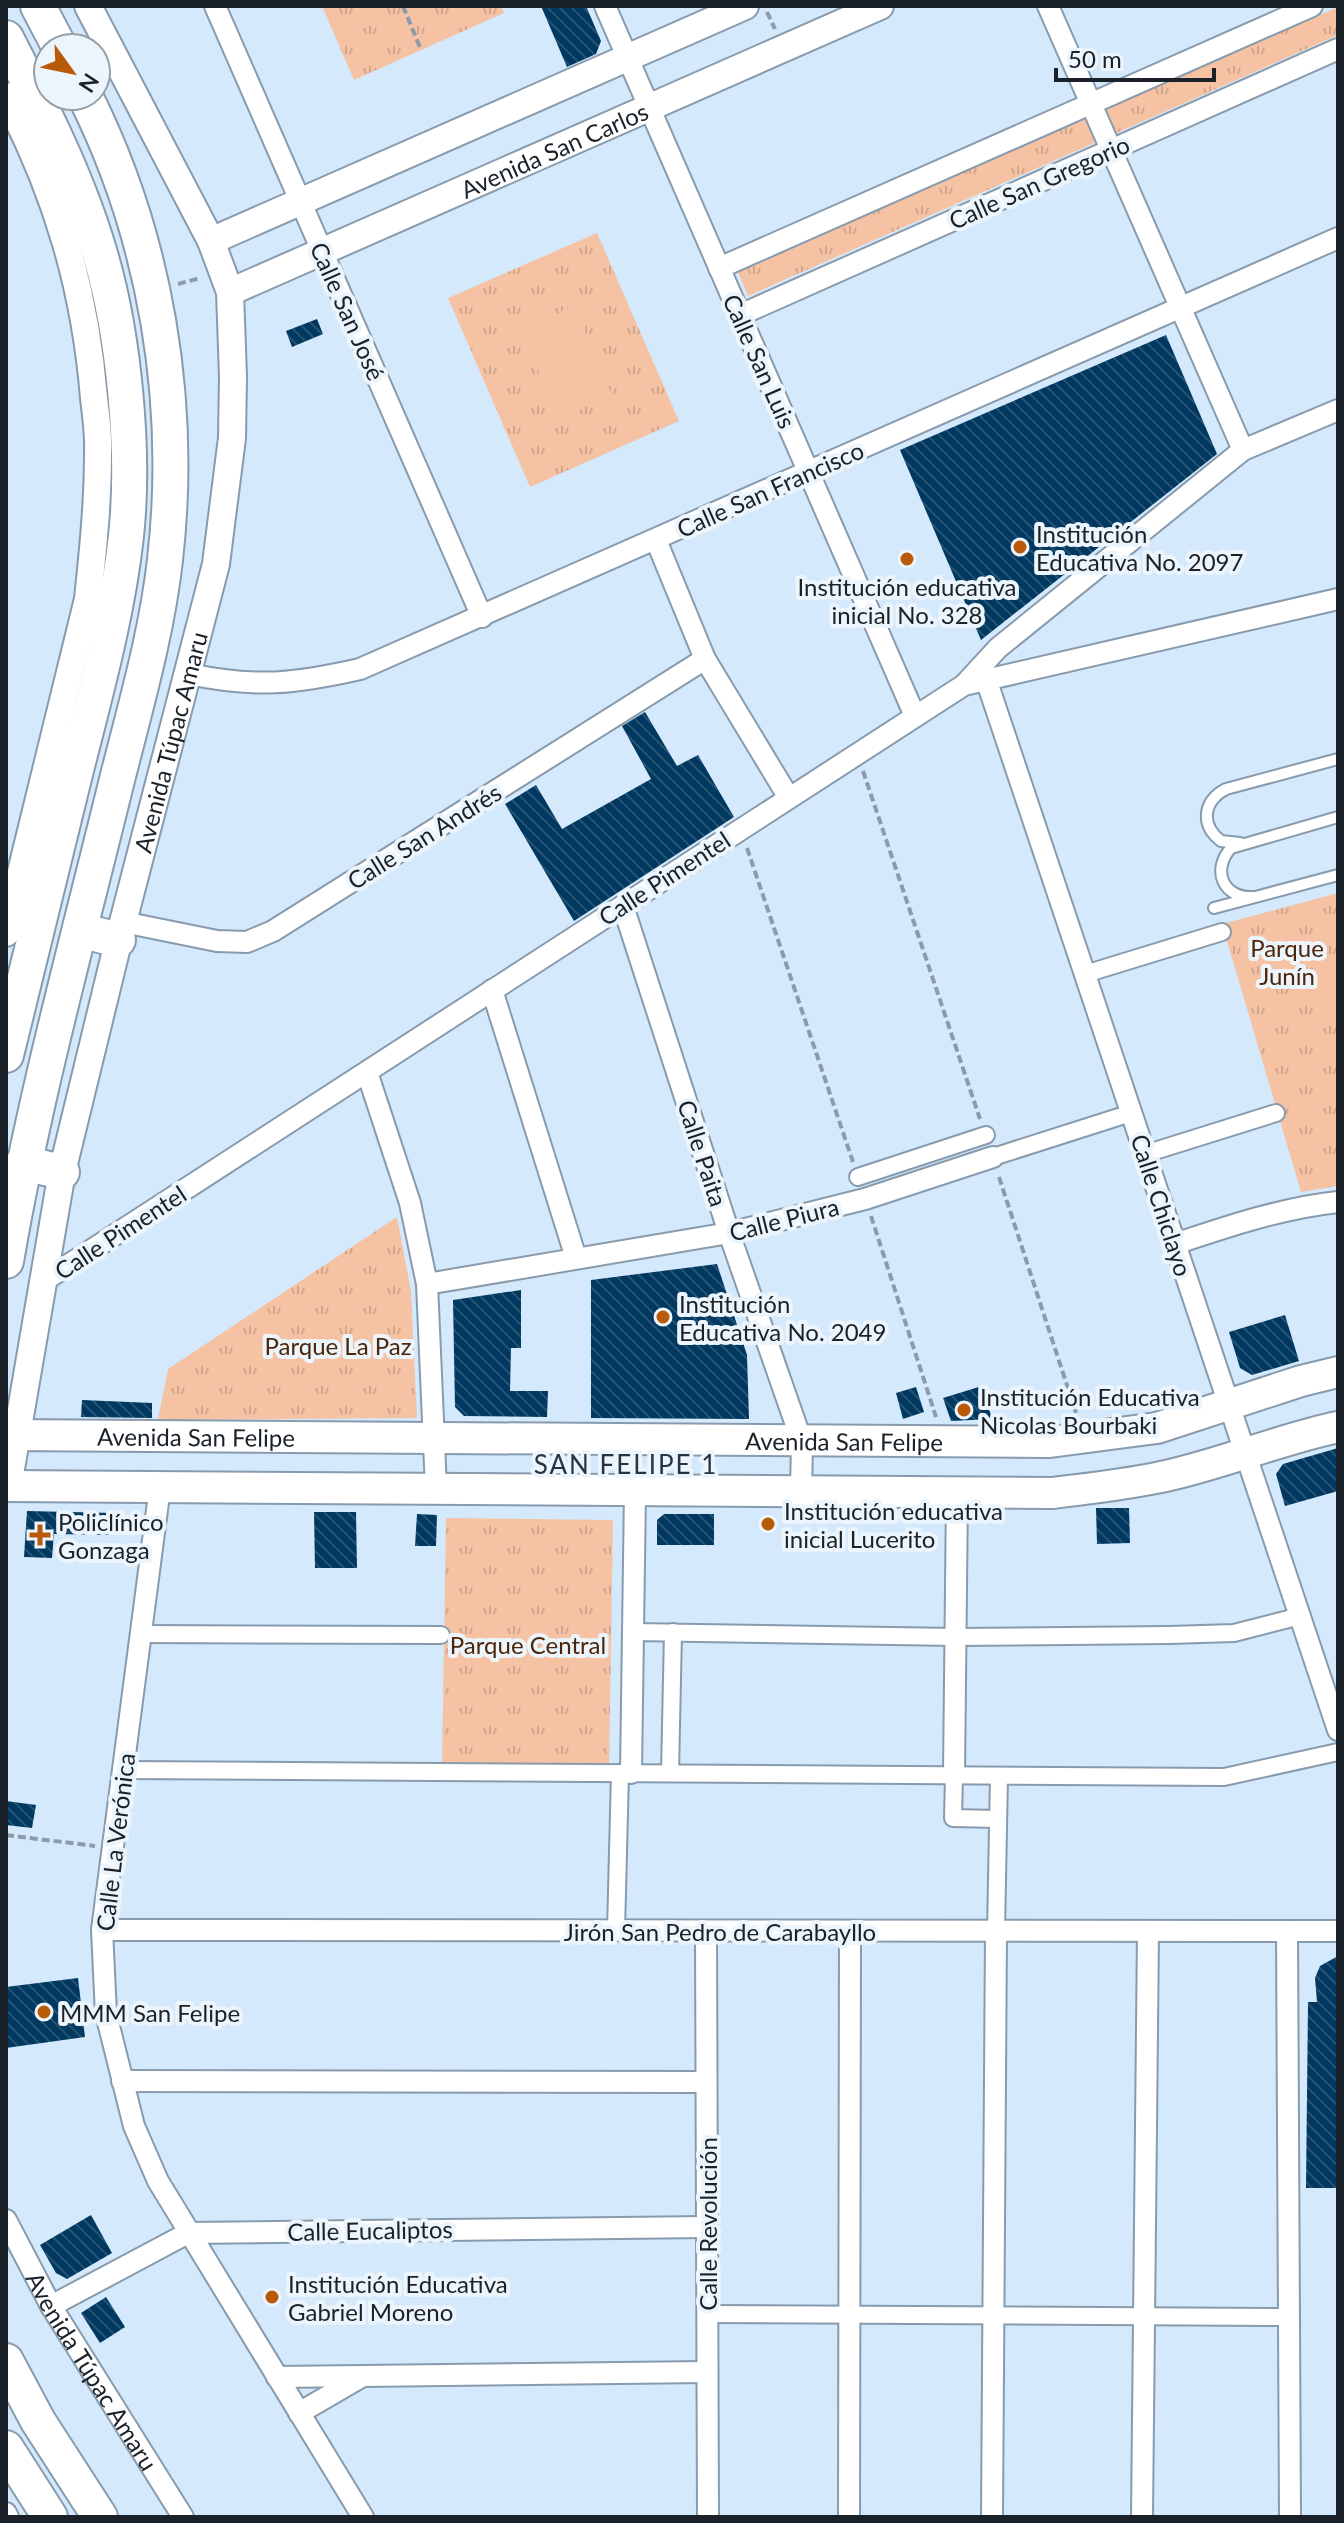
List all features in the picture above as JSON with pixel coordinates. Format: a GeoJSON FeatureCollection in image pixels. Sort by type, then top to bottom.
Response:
{"type":"FeatureCollection","features":[{"type":"Feature","properties":{"kind":"highway"},"geometry":{"type":"LineString","coordinates":[[38,6],[52,32]]}},
{"type":"Feature","properties":{"kind":"highway"},"geometry":{"type":"LineString","coordinates":[[6,38],[41,106],[81,196],[86,257],[122,360],[127,426],[126,534],[108,639],[60,774],[16,972],[6,1055]]}},
{"type":"Feature","properties":{"kind":"highway","name":"Avenida Túpac Amaru"},"geometry":{"type":"LineString","coordinates":[[6,1261],[23,1163],[145,667],[165,561],[170,442],[164,365],[153,292],[120,174],[92,112]]}},
{"type":"Feature","properties":{"kind":"highway"},"geometry":{"type":"LineString","coordinates":[[80,930],[121,931]]}},
{"type":"Feature","properties":{"kind":"highway"},"geometry":{"type":"LineString","coordinates":[[23,1163],[62,1172]]}},
{"type":"Feature","properties":{"kind":"highway"},"geometry":{"type":"LineString","coordinates":[[6,2361],[38,2421],[100,2517]]}},
{"type":"Feature","properties":{"kind":"highway"},"geometry":{"type":"LineString","coordinates":[[6,2448],[50,2517]]}},
{"type":"Feature","properties":{"kind":"main road","name":"Avenida San Felipe"},"geometry":{"type":"LineString","coordinates":[[11,1436],[1015,1443],[1085,1439],[1157,1428],[1338,1372]]}},
{"type":"Feature","properties":{"kind":"main road","name":"Avenida San Felipe"},"geometry":{"type":"LineString","coordinates":[[7,1491],[160,1487],[1053,1493],[1173,1475],[1338,1427]]}},
{"type":"Feature","properties":{"kind":"street","name":"Avenida Túpac Amaru"},"geometry":{"type":"LineString","coordinates":[[7,1491],[11,1436],[62,1172],[216,564],[232,438],[233,377],[226,282],[211,241],[88,6]]}},
{"type":"Feature","properties":{"kind":"street","name":"Calle San José"},"geometry":{"type":"LineString","coordinates":[[215,6],[482,617]]}},
{"type":"Feature","properties":{"kind":"street","name":"Calle San Luis"},"geometry":{"type":"LineString","coordinates":[[605,6],[915,716]]}},
{"type":"Feature","properties":{"kind":"street"},"geometry":{"type":"LineString","coordinates":[[211,241],[745,6]]}},
{"type":"Feature","properties":{"kind":"street","name":"Avenida San Carlos"},"geometry":{"type":"LineString","coordinates":[[226,282],[322,252],[880,6]]}},
{"type":"Feature","properties":{"kind":"street"},"geometry":{"type":"LineString","coordinates":[[1048,6],[1243,450]]}},
{"type":"Feature","properties":{"kind":"street"},"geometry":{"type":"LineString","coordinates":[[719,268],[1312,6]]}},
{"type":"Feature","properties":{"kind":"street","name":"Calle San Gregorio"},"geometry":{"type":"LineString","coordinates":[[740,315],[1338,49]]}},
{"type":"Feature","properties":{"kind":"street"},"geometry":{"type":"LineString","coordinates":[[6,96],[50,191],[86,257]]}},
{"type":"Feature","properties":{"kind":"street","name":"Calle San Francisco"},"geometry":{"type":"LineString","coordinates":[[189,674],[231,683],[275,684],[312,680],[360,669],[1338,238]]}},
{"type":"Feature","properties":{"kind":"street"},"geometry":{"type":"LineString","coordinates":[[964,685],[998,648],[1243,450],[1338,410]]}},
{"type":"Feature","properties":{"kind":"street"},"geometry":{"type":"LineString","coordinates":[[656,540],[705,659],[789,798]]}},
{"type":"Feature","properties":{"kind":"street","name":"Calle Pimentel"},"geometry":{"type":"LineString","coordinates":[[42,1282],[964,685],[1338,599]]}},
{"type":"Feature","properties":{"kind":"street","name":"Calle San Andrés"},"geometry":{"type":"LineString","coordinates":[[121,931],[247,942],[273,931],[705,659]]}},
{"type":"Feature","properties":{"kind":"street","name":"Calle Chiclayo"},"geometry":{"type":"LineString","coordinates":[[986,679],[1338,1730]]}},
{"type":"Feature","properties":{"kind":"street"},"geometry":{"type":"LineString","coordinates":[[6,933],[60,774]]}},
{"type":"Feature","properties":{"kind":"street","name":"Calle Paita"},"geometry":{"type":"LineString","coordinates":[[623,906],[729,1233],[802,1442],[801,1493]]}},
{"type":"Feature","properties":{"kind":"street"},"geometry":{"type":"LineString","coordinates":[[1085,974],[1222,932]]}},
{"type":"Feature","properties":{"kind":"street"},"geometry":{"type":"LineString","coordinates":[[492,990],[576,1258]]}},
{"type":"Feature","properties":{"kind":"street"},"geometry":{"type":"LineString","coordinates":[[367,1072],[410,1203],[427,1284],[436,1489]]}},
{"type":"Feature","properties":{"kind":"street","name":"Calle Piura"},"geometry":{"type":"LineString","coordinates":[[427,1284],[729,1233],[865,1199],[1131,1113]]}},
{"type":"Feature","properties":{"kind":"street"},"geometry":{"type":"LineString","coordinates":[[1145,1154],[1276,1113]]}},
{"type":"Feature","properties":{"kind":"street"},"geometry":{"type":"LineString","coordinates":[[858,1177],[986,1135]]}},
{"type":"Feature","properties":{"kind":"street"},"geometry":{"type":"LineString","coordinates":[[1175,1244],[1246,1220],[1304,1206],[1338,1202]]}},
{"type":"Feature","properties":{"kind":"street","name":"Calle La Verónica"},"geometry":{"type":"LineString","coordinates":[[160,1487],[102,1930],[106,2014],[134,2126],[158,2181],[363,2517]]}},
{"type":"Feature","properties":{"kind":"street"},"geometry":{"type":"LineString","coordinates":[[616,1931],[633,1632],[635,1491]]}},
{"type":"Feature","properties":{"kind":"street"},"geometry":{"type":"LineString","coordinates":[[957,1494],[953,1818],[998,1819]]}},
{"type":"Feature","properties":{"kind":"street"},"geometry":{"type":"LineString","coordinates":[[633,1632],[955,1637],[1234,1633],[1300,1616]]}},
{"type":"Feature","properties":{"kind":"street"},"geometry":{"type":"LineString","coordinates":[[670,1773],[673,1632]]}},
{"type":"Feature","properties":{"kind":"street"},"geometry":{"type":"LineString","coordinates":[[141,1634],[441,1635]]}},
{"type":"Feature","properties":{"kind":"street"},"geometry":{"type":"LineString","coordinates":[[123,1770],[1224,1777],[1338,1752]]}},
{"type":"Feature","properties":{"kind":"street"},"geometry":{"type":"LineString","coordinates":[[992,2517],[999,1776]]}},
{"type":"Feature","properties":{"kind":"street","name":"Jirón San Pedro de Carabayllo"},"geometry":{"type":"LineString","coordinates":[[102,1930],[1338,1931]]}},
{"type":"Feature","properties":{"kind":"street","name":"Calle Revolución"},"geometry":{"type":"LineString","coordinates":[[706,1931],[708,2517]]}},
{"type":"Feature","properties":{"kind":"street"},"geometry":{"type":"LineString","coordinates":[[849,2517],[850,1931]]}},
{"type":"Feature","properties":{"kind":"street"},"geometry":{"type":"LineString","coordinates":[[1142,2517],[1148,1931]]}},
{"type":"Feature","properties":{"kind":"street"},"geometry":{"type":"LineString","coordinates":[[1287,1931],[1290,2517]]}},
{"type":"Feature","properties":{"kind":"street"},"geometry":{"type":"LineString","coordinates":[[122,2081],[706,2082]]}},
{"type":"Feature","properties":{"kind":"street","name":"Avenida Túpac Amaru"},"geometry":{"type":"LineString","coordinates":[[6,2220],[51,2306],[183,2517]]}},
{"type":"Feature","properties":{"kind":"street","name":"Calle Eucaliptos"},"geometry":{"type":"LineString","coordinates":[[51,2306],[188,2233],[707,2227]]}},
{"type":"Feature","properties":{"kind":"street"},"geometry":{"type":"LineString","coordinates":[[707,2314],[1289,2317]]}},
{"type":"Feature","properties":{"kind":"street"},"geometry":{"type":"LineString","coordinates":[[277,2377],[707,2372]]}},
{"type":"Feature","properties":{"kind":"street"},"geometry":{"type":"LineString","coordinates":[[299,2413],[365,2375]]}},
{"type":"Feature","properties":{"kind":"lane"},"geometry":{"type":"LineString","coordinates":[[1338,759],[1217,793],[1207,809],[1208,827],[1221,841],[1240,843],[1338,817]]}},
{"type":"Feature","properties":{"kind":"lane"},"geometry":{"type":"LineString","coordinates":[[1240,843],[1225,855],[1220,873],[1223,882],[1235,895],[1254,897]]}},
{"type":"Feature","properties":{"kind":"lane"},"geometry":{"type":"LineString","coordinates":[[1214,908],[1338,875]]}},
{"type":"Feature","properties":{"kind":"path"},"geometry":{"type":"LineString","coordinates":[[403,6],[421,50]]}},
{"type":"Feature","properties":{"kind":"path"},"geometry":{"type":"LineString","coordinates":[[153,292],[226,282]]}},
{"type":"Feature","properties":{"kind":"path"},"geometry":{"type":"LineString","coordinates":[[857,754],[986,1135]]}},
{"type":"Feature","properties":{"kind":"path"},"geometry":{"type":"LineString","coordinates":[[993,1157],[1078,1417]]}},
{"type":"Feature","properties":{"kind":"path"},"geometry":{"type":"LineString","coordinates":[[6,1835],[113,1849]]}},
{"type":"Feature","properties":{"kind":"green space"},"geometry":{"type":"Polygon","coordinates":[[[322,6],[501,6],[504,13],[354,80],[322,6]]]}},
{"type":"Feature","properties":{"kind":"green space"},"geometry":{"type":"Polygon","coordinates":[[[1338,7],[1338,35],[748,296],[738,272],[1338,7]]]}},
{"type":"Feature","properties":{"kind":"green space"},"geometry":{"type":"Polygon","coordinates":[[[597,233],[679,421],[530,487],[448,298],[597,233]]]}},
{"type":"Feature","properties":{"kind":"green space"},"geometry":{"type":"Polygon","coordinates":[[[574,306],[612,395],[559,419],[520,330],[574,306]]]}},
{"type":"Feature","properties":{"kind":"green space","name":"Parque Junín"},"geometry":{"type":"Polygon","coordinates":[[[1338,893],[1338,1186],[1301,1192],[1222,924],[1338,893]]]}},
{"type":"Feature","properties":{"kind":"green space"},"geometry":{"type":"Polygon","coordinates":[[[1314,958],[1338,958],[1338,1020],[1313,1020],[1314,958]]]}},
{"type":"Feature","properties":{"kind":"green space","name":"Parque La Paz"},"geometry":{"type":"Polygon","coordinates":[[[397,1217],[411,1292],[417,1418],[158,1420],[168,1369],[397,1217]]]}},
{"type":"Feature","properties":{"kind":"green space","name":"Parque Central"},"geometry":{"type":"Polygon","coordinates":[[[446,1518],[613,1520],[609,1771],[442,1769],[446,1518]]]}},
{"type":"Feature","properties":{"kind":"building"},"geometry":{"type":"Polygon","coordinates":[[[541,6],[586,6],[601,41],[596,54],[567,67],[541,6]]]}},
{"type":"Feature","properties":{"kind":"building"},"geometry":{"type":"Polygon","coordinates":[[[317,319],[323,334],[292,347],[286,331],[317,319]]]}},
{"type":"Feature","properties":{"kind":"building","name":"Institución Educativa No. 2097"},"geometry":{"type":"Polygon","coordinates":[[[1166,335],[1217,454],[981,640],[900,450],[1166,335]]]}},
{"type":"Feature","properties":{"kind":"building"},"geometry":{"type":"Polygon","coordinates":[[[645,712],[677,766],[698,755],[734,817],[574,921],[505,804],[536,785],[562,829],[651,779],[622,726],[645,712]]]}},
{"type":"Feature","properties":{"kind":"building","name":"Institución Educativa No. 2049"},"geometry":{"type":"Polygon","coordinates":[[[717,1264],[747,1355],[749,1419],[591,1418],[591,1280],[717,1264]]]}},
{"type":"Feature","properties":{"kind":"building"},"geometry":{"type":"Polygon","coordinates":[[[521,1290],[521,1348],[511,1348],[510,1391],[548,1391],[547,1417],[464,1416],[455,1407],[453,1300],[521,1290]]]}},
{"type":"Feature","properties":{"kind":"building"},"geometry":{"type":"Polygon","coordinates":[[[1285,1315],[1299,1361],[1252,1375],[1240,1368],[1229,1332],[1285,1315]]]}},
{"type":"Feature","properties":{"kind":"building"},"geometry":{"type":"Polygon","coordinates":[[[982,1386],[992,1419],[951,1421],[943,1398],[982,1386]]]}},
{"type":"Feature","properties":{"kind":"building"},"geometry":{"type":"Polygon","coordinates":[[[916,1387],[924,1412],[903,1419],[896,1393],[916,1387]]]}},
{"type":"Feature","properties":{"kind":"building"},"geometry":{"type":"Polygon","coordinates":[[[82,1400],[152,1403],[152,1418],[81,1417],[82,1400]]]}},
{"type":"Feature","properties":{"kind":"building"},"geometry":{"type":"Polygon","coordinates":[[[1338,1448],[1338,1491],[1285,1506],[1276,1474],[1283,1464],[1338,1448]]]}},
{"type":"Feature","properties":{"kind":"building"},"geometry":{"type":"Polygon","coordinates":[[[1096,1508],[1129,1508],[1130,1543],[1097,1544],[1096,1508]]]}},
{"type":"Feature","properties":{"kind":"building"},"geometry":{"type":"Polygon","coordinates":[[[27,1511],[112,1513],[112,1535],[54,1534],[52,1558],[24,1557],[27,1511]]]}},
{"type":"Feature","properties":{"kind":"building"},"geometry":{"type":"Polygon","coordinates":[[[314,1512],[356,1512],[357,1568],[315,1568],[314,1512]]]}},
{"type":"Feature","properties":{"kind":"building"},"geometry":{"type":"Polygon","coordinates":[[[417,1514],[437,1515],[436,1546],[415,1546],[417,1514]]]}},
{"type":"Feature","properties":{"kind":"building"},"geometry":{"type":"Polygon","coordinates":[[[664,1514],[714,1514],[714,1545],[657,1545],[657,1520],[664,1514]]]}},
{"type":"Feature","properties":{"kind":"building"},"geometry":{"type":"Polygon","coordinates":[[[6,1801],[36,1805],[32,1828],[6,1825],[6,1801]]]}},
{"type":"Feature","properties":{"kind":"building"},"geometry":{"type":"Polygon","coordinates":[[[1338,1956],[1338,2188],[1306,2188],[1308,2002],[1317,2002],[1315,1978],[1320,1966],[1338,1956]]]}},
{"type":"Feature","properties":{"kind":"building","name":"MMM San Felipe"},"geometry":{"type":"Polygon","coordinates":[[[78,1978],[85,2037],[6,2048],[6,1987],[78,1978]]]}},
{"type":"Feature","properties":{"kind":"building"},"geometry":{"type":"Polygon","coordinates":[[[91,2215],[112,2253],[67,2279],[56,2273],[40,2245],[91,2215]]]}},
{"type":"Feature","properties":{"kind":"building"},"geometry":{"type":"Polygon","coordinates":[[[106,2297],[125,2327],[100,2343],[81,2313],[106,2297]]]}},
{"type":"Feature","properties":{"kind":"place","name":"Institución Educativa No. 2097"},"geometry":{"type":"Point","coordinates":[1020,547]}},
{"type":"Feature","properties":{"kind":"place","name":"Institución educativa inicial No. 328"},"geometry":{"type":"Point","coordinates":[907,559]}},
{"type":"Feature","properties":{"kind":"place","name":"Institución Educativa No. 2049"},"geometry":{"type":"Point","coordinates":[663,1317]}},
{"type":"Feature","properties":{"kind":"place","name":"Institución Educativa Nicolas Bourbaki"},"geometry":{"type":"Point","coordinates":[964,1410]}},
{"type":"Feature","properties":{"kind":"place","name":"Institución educativa inicial Lucerito"},"geometry":{"type":"Point","coordinates":[768,1524]}},
{"type":"Feature","properties":{"kind":"place","name":"Policlínico Gonzaga"},"geometry":{"type":"Point","coordinates":[40,1535]}},
{"type":"Feature","properties":{"kind":"place","name":"MMM San Felipe"},"geometry":{"type":"Point","coordinates":[44,2012]}},
{"type":"Feature","properties":{"kind":"place","name":"Institución Educativa Gabriel Moreno"},"geometry":{"type":"Point","coordinates":[272,2297]}},
{"type":"Feature","properties":{"kind":"district","name":"SAN FELIPE 1"},"geometry":{"type":"Point","coordinates":[626,1464]}}]}
